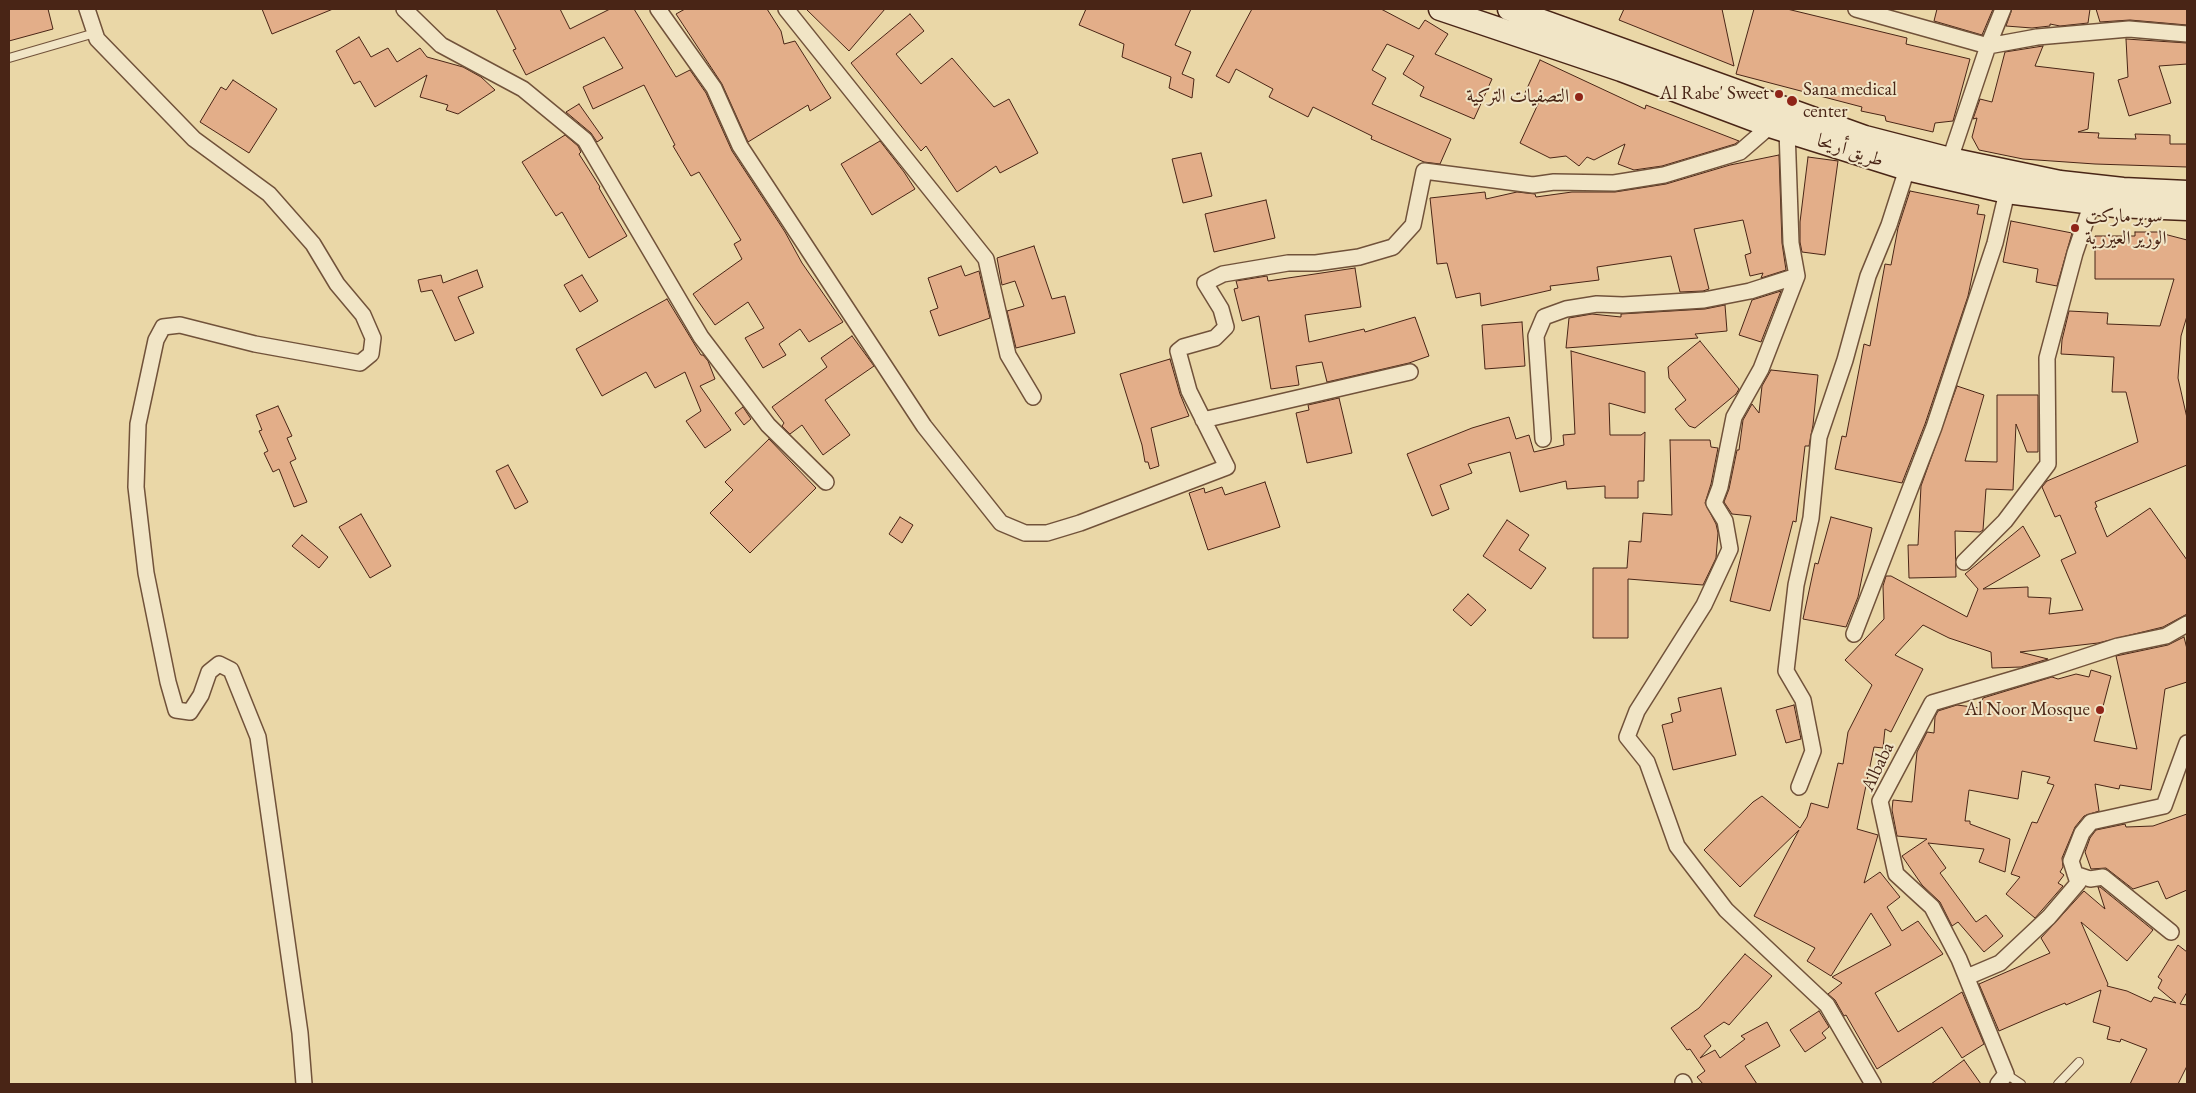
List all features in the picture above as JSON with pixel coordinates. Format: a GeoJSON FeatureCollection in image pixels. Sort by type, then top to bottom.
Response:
{"type":"FeatureCollection","features":[{"type":"Feature","properties":{"kind":"main road","name":"طريق أريحا"},"geometry":{"type":"LineString","coordinates":[[1440,9],[1621,70],[1778,128],[1907,169],[2007,192],[2116,206],[2187,209]]}},
{"type":"Feature","properties":{"kind":"main road","name":"طريق أريحا"},"geometry":{"type":"LineString","coordinates":[[1509,9],[1865,136],[1950,159],[2060,182],[2123,189],[2187,192]]}},
{"type":"Feature","properties":{"kind":"street"},"geometry":{"type":"LineString","coordinates":[[87,9],[97,39],[194,139],[268,194],[313,244],[337,284],[363,315],[372,338],[371,354],[360,363],[255,344],[180,325],[163,327],[156,340],[138,424],[136,487],[146,573],[168,682],[176,710],[190,712],[201,695],[209,672],[219,664],[231,670],[258,738],[300,1033],[304,1084]]}},
{"type":"Feature","properties":{"kind":"street"},"geometry":{"type":"LineString","coordinates":[[404,9],[441,45],[523,89],[585,140],[701,336],[768,424],[826,482]]}},
{"type":"Feature","properties":{"kind":"street"},"geometry":{"type":"LineString","coordinates":[[658,9],[714,88],[740,146],[924,426],[1001,523],[1025,533],[1047,533],[1080,523],[1227,467],[1189,391],[1178,351],[1183,347],[1215,338],[1226,328],[1221,309],[1205,283],[1223,274],[1288,263],[1316,263],[1350,258],[1393,247],[1413,225],[1424,171],[1533,185],[1554,182],[1614,183],[1664,175],[1740,152],[1778,128],[1791,243],[1797,276],[1761,368],[1734,417],[1720,487],[1714,503],[1725,521],[1730,549],[1704,605],[1637,711],[1627,737],[1647,762],[1677,846],[1726,910],[1827,1005],[1873,1084]]}},
{"type":"Feature","properties":{"kind":"street"},"geometry":{"type":"LineString","coordinates":[[786,9],[986,259],[1008,355],[1033,397]]}},
{"type":"Feature","properties":{"kind":"street"},"geometry":{"type":"LineString","coordinates":[[1856,9],[1988,46],[2037,37],[2129,30],[2187,34]]}},
{"type":"Feature","properties":{"kind":"street"},"geometry":{"type":"LineString","coordinates":[[1950,159],[1988,46],[2003,9]]}},
{"type":"Feature","properties":{"kind":"street"},"geometry":{"type":"LineString","coordinates":[[1799,786],[1814,750],[1803,700],[1786,671],[1796,585],[1811,518],[1819,437],[1845,360],[1868,276],[1889,226],[1907,169]]}},
{"type":"Feature","properties":{"kind":"street"},"geometry":{"type":"LineString","coordinates":[[1854,634],[1934,427],[1995,243],[2007,192]]}},
{"type":"Feature","properties":{"kind":"street"},"geometry":{"type":"LineString","coordinates":[[1964,562],[2005,521],[2048,464],[2047,358],[2075,253],[2092,203]]}},
{"type":"Feature","properties":{"kind":"street"},"geometry":{"type":"LineString","coordinates":[[1543,439],[1536,336],[1544,317],[1566,309],[1597,304],[1622,305],[1704,300],[1750,291],[1797,276]]}},
{"type":"Feature","properties":{"kind":"street"},"geometry":{"type":"LineString","coordinates":[[1203,420],[1410,372]]}},
{"type":"Feature","properties":{"kind":"street","name":"Albaba"},"geometry":{"type":"LineString","coordinates":[[2002,1079],[1967,977],[1932,907],[1896,874],[1880,801],[1932,703],[2118,646],[2166,636],[2187,624]]}},
{"type":"Feature","properties":{"kind":"street"},"geometry":{"type":"LineString","coordinates":[[1967,977],[2000,963],[2049,917],[2078,883],[2071,861],[2082,833],[2092,822],[2164,806],[2187,743]]}},
{"type":"Feature","properties":{"kind":"street"},"geometry":{"type":"LineString","coordinates":[[2075,874],[2090,879],[2103,877],[2171,932]]}},
{"type":"Feature","properties":{"kind":"lane"},"geometry":{"type":"LineString","coordinates":[[9,58],[95,33]]}},
{"type":"Feature","properties":{"kind":"lane"},"geometry":{"type":"LineString","coordinates":[[2058,1084],[2079,1062]]}},
{"type":"Feature","properties":{"kind":"lane"},"geometry":{"type":"LineString","coordinates":[[2002,1079],[2021,1084]]}},
{"type":"Feature","properties":{"kind":"building"},"geometry":{"type":"Polygon","coordinates":[[[9,9],[48,9],[53,29],[9,41],[9,9]]]}},
{"type":"Feature","properties":{"kind":"building"},"geometry":{"type":"Polygon","coordinates":[[[262,9],[333,9],[272,34],[262,9]]]}},
{"type":"Feature","properties":{"kind":"building"},"geometry":{"type":"Polygon","coordinates":[[[496,9],[560,9],[570,29],[610,9],[634,9],[676,77],[690,70],[706,93],[732,151],[785,232],[802,263],[843,322],[809,342],[800,329],[779,344],[786,355],[763,368],[745,338],[764,328],[748,302],[715,325],[693,294],[742,259],[734,244],[741,240],[699,172],[691,176],[673,146],[675,145],[644,85],[593,109],[583,87],[623,68],[604,37],[526,75],[513,50],[516,49],[496,9]]]}},
{"type":"Feature","properties":{"kind":"building"},"geometry":{"type":"Polygon","coordinates":[[[685,9],[767,9],[781,31],[784,44],[795,41],[831,98],[810,111],[808,105],[748,142],[722,84],[676,14],[685,9]]]}},
{"type":"Feature","properties":{"kind":"building"},"geometry":{"type":"Polygon","coordinates":[[[806,9],[885,9],[849,51],[806,9]]]}},
{"type":"Feature","properties":{"kind":"building"},"geometry":{"type":"Polygon","coordinates":[[[1086,9],[1191,9],[1175,45],[1191,52],[1182,74],[1194,79],[1192,98],[1169,88],[1171,77],[1122,57],[1124,44],[1079,25],[1086,9]]]}},
{"type":"Feature","properties":{"kind":"building"},"geometry":{"type":"Polygon","coordinates":[[[1252,9],[1381,9],[1419,29],[1425,20],[1448,34],[1435,54],[1492,79],[1474,119],[1420,96],[1424,87],[1403,74],[1414,56],[1387,44],[1372,70],[1386,78],[1372,104],[1451,139],[1440,164],[1424,162],[1371,139],[1372,136],[1313,107],[1308,117],[1269,97],[1273,89],[1236,69],[1229,83],[1216,76],[1252,9]]]}},
{"type":"Feature","properties":{"kind":"building"},"geometry":{"type":"Polygon","coordinates":[[[1624,9],[1722,9],[1734,66],[1619,20],[1624,9]]]}},
{"type":"Feature","properties":{"kind":"building"},"geometry":{"type":"Polygon","coordinates":[[[1754,9],[1787,9],[1907,38],[1906,44],[1970,59],[1953,121],[1935,123],[1933,132],[1886,121],[1885,116],[1861,111],[1862,107],[1736,74],[1754,9]]]}},
{"type":"Feature","properties":{"kind":"building"},"geometry":{"type":"Polygon","coordinates":[[[1937,9],[1993,9],[1982,35],[1934,21],[1937,9]]]}},
{"type":"Feature","properties":{"kind":"building"},"geometry":{"type":"Polygon","coordinates":[[[2012,9],[2090,9],[2088,23],[2060,26],[2050,24],[2050,26],[2032,28],[2006,26],[2012,9]]]}},
{"type":"Feature","properties":{"kind":"building"},"geometry":{"type":"Polygon","coordinates":[[[2096,9],[2187,9],[2187,25],[2130,20],[2100,22],[2096,9]]]}},
{"type":"Feature","properties":{"kind":"building"},"geometry":{"type":"Polygon","coordinates":[[[910,14],[924,31],[896,54],[921,84],[952,58],[994,107],[1009,99],[1038,153],[1000,173],[996,166],[957,192],[926,146],[921,151],[851,63],[910,14]]]}},
{"type":"Feature","properties":{"kind":"building"},"geometry":{"type":"Polygon","coordinates":[[[359,37],[371,57],[388,48],[397,62],[420,48],[427,57],[463,67],[481,77],[495,90],[458,114],[446,110],[448,105],[420,97],[427,75],[375,107],[360,81],[354,84],[336,51],[359,37]]]}},
{"type":"Feature","properties":{"kind":"building"},"geometry":{"type":"Polygon","coordinates":[[[2126,39],[2187,43],[2187,64],[2159,66],[2171,103],[2129,116],[2118,80],[2128,77],[2126,39]]]}},
{"type":"Feature","properties":{"kind":"building"},"geometry":{"type":"Polygon","coordinates":[[[2043,46],[2035,66],[2094,73],[2088,129],[2078,132],[2099,133],[2098,138],[2136,139],[2135,134],[2170,135],[2170,144],[2187,144],[2187,167],[2023,159],[1979,150],[1972,137],[1977,118],[1973,119],[1980,99],[1992,102],[2005,52],[2043,46]]]}},
{"type":"Feature","properties":{"kind":"building"},"geometry":{"type":"Polygon","coordinates":[[[1540,60],[1645,109],[1646,105],[1739,141],[1735,144],[1662,166],[1634,170],[1618,164],[1625,144],[1594,160],[1587,157],[1579,166],[1566,156],[1550,158],[1520,143],[1539,102],[1524,95],[1540,60]]]}},
{"type":"Feature","properties":{"kind":"building"},"geometry":{"type":"Polygon","coordinates":[[[233,80],[277,109],[249,153],[200,122],[221,87],[226,90],[233,80]]]}},
{"type":"Feature","properties":{"kind":"building"},"geometry":{"type":"Polygon","coordinates":[[[579,104],[603,138],[597,142],[591,133],[566,112],[579,104]]]}},
{"type":"Feature","properties":{"kind":"building"},"geometry":{"type":"Polygon","coordinates":[[[565,135],[578,146],[581,152],[579,154],[627,236],[589,258],[562,212],[556,216],[522,162],[565,135]]]}},
{"type":"Feature","properties":{"kind":"building"},"geometry":{"type":"Polygon","coordinates":[[[880,141],[915,189],[872,215],[841,164],[880,141]]]}},
{"type":"Feature","properties":{"kind":"building"},"geometry":{"type":"Polygon","coordinates":[[[1201,153],[1212,196],[1183,203],[1172,159],[1201,153]]]}},
{"type":"Feature","properties":{"kind":"building"},"geometry":{"type":"Polygon","coordinates":[[[1779,155],[1782,243],[1786,270],[1761,278],[1763,273],[1750,276],[1745,255],[1751,253],[1743,220],[1694,229],[1709,289],[1703,291],[1680,292],[1671,256],[1597,267],[1599,280],[1550,286],[1551,290],[1481,306],[1480,293],[1456,298],[1447,263],[1437,264],[1430,198],[1485,192],[1486,199],[1517,192],[1535,194],[1536,197],[1572,192],[1615,192],[1666,184],[1730,165],[1779,155]]]}},
{"type":"Feature","properties":{"kind":"building"},"geometry":{"type":"Polygon","coordinates":[[[1808,157],[1838,161],[1825,255],[1802,252],[1800,242],[1800,222],[1808,157]]]}},
{"type":"Feature","properties":{"kind":"building"},"geometry":{"type":"Polygon","coordinates":[[[1910,191],[1979,205],[1977,214],[1985,215],[1968,296],[1925,424],[1902,483],[1835,469],[1842,436],[1846,437],[1864,344],[1870,346],[1885,264],[1891,265],[1898,228],[1910,191]]]}},
{"type":"Feature","properties":{"kind":"building"},"geometry":{"type":"Polygon","coordinates":[[[1266,200],[1275,238],[1214,252],[1205,214],[1266,200]]]}},
{"type":"Feature","properties":{"kind":"building"},"geometry":{"type":"Polygon","coordinates":[[[2011,221],[2072,233],[2057,286],[2036,282],[2038,269],[2003,262],[2011,221]]]}},
{"type":"Feature","properties":{"kind":"building"},"geometry":{"type":"Polygon","coordinates":[[[2135,232],[2164,232],[2164,234],[2187,240],[2187,316],[2181,336],[2178,378],[2187,418],[2187,465],[2095,502],[2097,507],[2095,508],[2107,537],[2150,508],[2187,560],[2187,614],[2163,627],[2098,643],[2020,652],[2048,659],[2021,667],[1992,668],[1991,652],[1949,638],[1923,625],[1895,655],[1923,669],[1891,732],[1885,729],[1883,748],[1874,747],[1857,829],[1878,835],[1864,883],[1880,872],[1900,897],[1887,907],[1902,931],[1918,921],[1943,954],[1875,993],[1898,1032],[1962,992],[1984,1044],[1962,1058],[1942,1027],[1877,1069],[1846,1015],[1844,1016],[1835,1000],[1828,994],[1842,983],[1832,977],[1891,945],[1871,913],[1831,976],[1807,961],[1815,948],[1754,916],[1799,830],[1740,887],[1704,850],[1753,802],[1762,796],[1800,828],[1807,817],[1811,803],[1828,808],[1838,763],[1843,764],[1848,732],[1872,685],[1845,660],[1884,619],[1883,586],[1886,576],[1891,576],[1967,617],[1978,589],[1965,574],[2023,526],[2040,556],[1983,589],[2028,587],[2028,597],[2051,598],[2049,614],[2083,610],[2061,560],[2076,553],[2060,515],[2055,517],[2042,487],[2047,481],[2138,442],[2126,392],[2112,392],[2114,357],[2061,354],[2062,340],[2069,311],[2108,313],[2107,324],[2160,326],[2174,279],[2095,279],[2095,236],[2135,236],[2135,232]]]}},
{"type":"Feature","properties":{"kind":"building"},"geometry":{"type":"Polygon","coordinates":[[[1034,246],[1052,299],[1065,296],[1075,333],[1016,348],[1007,311],[1024,306],[1015,281],[1002,285],[997,258],[1034,246]]]}},
{"type":"Feature","properties":{"kind":"building"},"geometry":{"type":"Polygon","coordinates":[[[961,266],[965,276],[979,271],[990,318],[939,336],[930,311],[938,308],[928,278],[961,266]]]}},
{"type":"Feature","properties":{"kind":"building"},"geometry":{"type":"Polygon","coordinates":[[[1355,268],[1361,307],[1305,315],[1309,342],[1364,329],[1365,332],[1415,317],[1429,356],[1409,363],[1327,382],[1322,362],[1296,366],[1299,385],[1271,389],[1259,316],[1242,321],[1234,289],[1238,288],[1236,281],[1267,276],[1268,281],[1355,268]]]}},
{"type":"Feature","properties":{"kind":"building"},"geometry":{"type":"Polygon","coordinates":[[[477,270],[483,287],[458,297],[474,333],[455,341],[432,290],[421,292],[418,280],[441,275],[443,283],[477,270]]]}},
{"type":"Feature","properties":{"kind":"building"},"geometry":{"type":"Polygon","coordinates":[[[582,275],[598,301],[580,312],[564,285],[582,275]]]}},
{"type":"Feature","properties":{"kind":"building"},"geometry":{"type":"Polygon","coordinates":[[[1781,291],[1761,342],[1739,335],[1752,300],[1781,291]]]}},
{"type":"Feature","properties":{"kind":"building"},"geometry":{"type":"Polygon","coordinates":[[[667,299],[701,355],[708,361],[715,379],[700,386],[731,430],[705,448],[686,421],[701,411],[685,372],[655,388],[646,372],[602,396],[576,349],[667,299]]]}},
{"type":"Feature","properties":{"kind":"building"},"geometry":{"type":"Polygon","coordinates":[[[1725,305],[1727,331],[1695,334],[1698,338],[1566,348],[1569,318],[1592,314],[1621,317],[1621,314],[1705,309],[1725,305]]]}},
{"type":"Feature","properties":{"kind":"building"},"geometry":{"type":"Polygon","coordinates":[[[1522,322],[1525,366],[1485,369],[1482,325],[1522,322]]]}},
{"type":"Feature","properties":{"kind":"building"},"geometry":{"type":"Polygon","coordinates":[[[852,336],[874,366],[825,400],[850,435],[823,455],[802,425],[790,434],[782,426],[784,423],[772,407],[827,367],[821,358],[852,336]]]}},
{"type":"Feature","properties":{"kind":"building"},"geometry":{"type":"Polygon","coordinates":[[[1700,341],[1739,389],[1736,394],[1695,428],[1689,426],[1675,409],[1686,400],[1669,378],[1668,367],[1700,341]]]}},
{"type":"Feature","properties":{"kind":"building"},"geometry":{"type":"Polygon","coordinates":[[[1571,351],[1645,372],[1645,413],[1609,403],[1610,435],[1641,435],[1645,432],[1644,481],[1638,481],[1638,498],[1605,498],[1605,486],[1567,489],[1566,481],[1520,492],[1510,452],[1468,464],[1472,473],[1440,485],[1449,509],[1432,516],[1407,454],[1472,428],[1509,417],[1516,439],[1529,435],[1534,452],[1564,445],[1563,435],[1575,434],[1571,351]]]}},
{"type":"Feature","properties":{"kind":"building"},"geometry":{"type":"Polygon","coordinates":[[[1170,359],[1180,394],[1189,416],[1151,428],[1159,466],[1150,469],[1148,462],[1145,462],[1142,445],[1120,374],[1170,359]]]}},
{"type":"Feature","properties":{"kind":"building"},"geometry":{"type":"Polygon","coordinates":[[[1771,370],[1818,375],[1813,425],[1809,446],[1805,446],[1796,522],[1793,521],[1770,611],[1730,601],[1751,516],[1732,514],[1724,502],[1729,489],[1737,450],[1739,450],[1743,420],[1752,404],[1759,413],[1762,386],[1771,370]]]}},
{"type":"Feature","properties":{"kind":"building"},"geometry":{"type":"Polygon","coordinates":[[[1957,386],[1984,395],[1965,461],[1997,462],[1997,395],[2038,395],[2038,452],[2027,452],[2016,424],[2013,490],[1986,489],[1983,530],[1980,532],[1955,531],[1956,577],[1909,578],[1908,545],[1918,545],[1921,486],[1957,386]]]}},
{"type":"Feature","properties":{"kind":"building"},"geometry":{"type":"Polygon","coordinates":[[[1339,398],[1352,453],[1307,463],[1296,413],[1309,410],[1308,405],[1339,398]]]}},
{"type":"Feature","properties":{"kind":"building"},"geometry":{"type":"Polygon","coordinates":[[[278,406],[292,436],[287,438],[296,459],[290,462],[307,502],[294,507],[279,469],[273,472],[264,453],[268,451],[259,431],[262,430],[256,415],[278,406]]]}},
{"type":"Feature","properties":{"kind":"building"},"geometry":{"type":"Polygon","coordinates":[[[743,407],[751,419],[744,425],[735,413],[743,407]]]}},
{"type":"Feature","properties":{"kind":"building"},"geometry":{"type":"Polygon","coordinates":[[[769,439],[816,488],[750,553],[710,513],[733,490],[725,482],[769,439]]]}},
{"type":"Feature","properties":{"kind":"building"},"geometry":{"type":"Polygon","coordinates":[[[1670,440],[1710,440],[1711,447],[1718,448],[1705,503],[1716,524],[1718,533],[1716,558],[1703,585],[1628,579],[1628,638],[1593,638],[1593,568],[1627,568],[1629,541],[1641,542],[1643,513],[1672,515],[1670,440]]]}},
{"type":"Feature","properties":{"kind":"building"},"geometry":{"type":"Polygon","coordinates":[[[508,465],[528,502],[515,509],[496,471],[508,465]]]}},
{"type":"Feature","properties":{"kind":"building"},"geometry":{"type":"Polygon","coordinates":[[[1265,482],[1280,527],[1208,550],[1189,493],[1204,488],[1205,493],[1222,487],[1225,495],[1265,482]]]}},
{"type":"Feature","properties":{"kind":"building"},"geometry":{"type":"Polygon","coordinates":[[[361,514],[391,566],[370,578],[339,527],[361,514]]]}},
{"type":"Feature","properties":{"kind":"building"},"geometry":{"type":"Polygon","coordinates":[[[900,517],[913,525],[902,543],[889,534],[900,517]]]}},
{"type":"Feature","properties":{"kind":"building"},"geometry":{"type":"Polygon","coordinates":[[[1831,517],[1872,528],[1858,597],[1846,627],[1803,619],[1815,563],[1818,564],[1831,517]]]}},
{"type":"Feature","properties":{"kind":"building"},"geometry":{"type":"Polygon","coordinates":[[[1507,520],[1529,535],[1519,550],[1546,568],[1531,589],[1483,556],[1507,520]]]}},
{"type":"Feature","properties":{"kind":"building"},"geometry":{"type":"Polygon","coordinates":[[[302,535],[328,557],[319,568],[292,546],[302,535]]]}},
{"type":"Feature","properties":{"kind":"building"},"geometry":{"type":"Polygon","coordinates":[[[1468,594],[1486,610],[1471,626],[1453,610],[1468,594]]]}},
{"type":"Feature","properties":{"kind":"building"},"geometry":{"type":"Polygon","coordinates":[[[2184,637],[2187,649],[2187,682],[2165,689],[2151,790],[2120,785],[2119,789],[2095,784],[2099,811],[2084,816],[2075,827],[2062,858],[2063,867],[2060,872],[2064,875],[2058,883],[2063,886],[2035,918],[2006,894],[2020,877],[2011,874],[2032,822],[2037,823],[2054,785],[2047,783],[2050,777],[2022,771],[2018,799],[1969,790],[1965,821],[1970,821],[1970,824],[2010,839],[2005,872],[1979,862],[1984,849],[1928,843],[1946,868],[1940,873],[1976,922],[1986,915],[2003,936],[1984,952],[1958,922],[1952,926],[1940,902],[1922,885],[1902,856],[1927,839],[1897,836],[1892,810],[1893,800],[1912,802],[1917,752],[1927,732],[1934,733],[1935,717],[1938,711],[1957,705],[1980,708],[1983,698],[2052,677],[2058,679],[2076,674],[2089,677],[2091,670],[2111,676],[2094,741],[2137,749],[2116,656],[2168,645],[2184,637]]]}},
{"type":"Feature","properties":{"kind":"building"},"geometry":{"type":"Polygon","coordinates":[[[1721,688],[1736,755],[1673,770],[1662,725],[1673,722],[1671,714],[1681,711],[1678,698],[1721,688]]]}},
{"type":"Feature","properties":{"kind":"building"},"geometry":{"type":"Polygon","coordinates":[[[1794,705],[1801,739],[1786,743],[1776,710],[1794,705]]]}},
{"type":"Feature","properties":{"kind":"building"},"geometry":{"type":"Polygon","coordinates":[[[2187,814],[2187,890],[2166,899],[2158,881],[2133,889],[2106,868],[2091,869],[2085,852],[2090,838],[2096,830],[2125,824],[2126,827],[2153,826],[2187,814]]]}},
{"type":"Feature","properties":{"kind":"building"},"geometry":{"type":"Polygon","coordinates":[[[2098,887],[2153,930],[2127,961],[2081,922],[2108,984],[2107,986],[2127,991],[2151,1002],[2154,997],[2176,1003],[2158,988],[2162,980],[2158,977],[2178,945],[2187,952],[2187,992],[2180,1004],[2187,1005],[2187,1066],[2178,1084],[2130,1084],[2147,1049],[2121,1039],[2120,1042],[2107,1039],[2110,1027],[2093,1022],[2101,990],[1999,1031],[1979,984],[2050,953],[2041,938],[2084,891],[2105,909],[2098,887]]]}},
{"type":"Feature","properties":{"kind":"building"},"geometry":{"type":"Polygon","coordinates":[[[1745,954],[1772,976],[1729,1025],[1724,1022],[1704,1036],[1711,1046],[1700,1058],[1715,1050],[1720,1058],[1745,1039],[1741,1036],[1767,1022],[1780,1046],[1745,1066],[1757,1084],[1703,1084],[1697,1077],[1705,1071],[1690,1049],[1687,1050],[1671,1028],[1699,1008],[1745,954]]]}},
{"type":"Feature","properties":{"kind":"building"},"geometry":{"type":"Polygon","coordinates":[[[1819,1011],[1829,1027],[1822,1033],[1826,1038],[1805,1052],[1790,1030],[1819,1011]]]}},
{"type":"Feature","properties":{"kind":"building"},"geometry":{"type":"Polygon","coordinates":[[[1964,1060],[1981,1084],[1931,1084],[1964,1060]]]}},
{"type":"Feature","properties":{"kind":"place","name":"Al Rabe' Sweet"},"geometry":{"type":"Point","coordinates":[1779,94]}},
{"type":"Feature","properties":{"kind":"place","name":"التصفيات التركية"},"geometry":{"type":"Point","coordinates":[1579,97]}},
{"type":"Feature","properties":{"kind":"place","name":"Sana medical center"},"geometry":{"type":"Point","coordinates":[1792,101]}},
{"type":"Feature","properties":{"kind":"place","name":"سوبر ماركت الوزير العيزرية"},"geometry":{"type":"Point","coordinates":[2075,228]}},
{"type":"Feature","properties":{"kind":"place","name":"Al Noor Mosque"},"geometry":{"type":"Point","coordinates":[2100,710]}}]}
